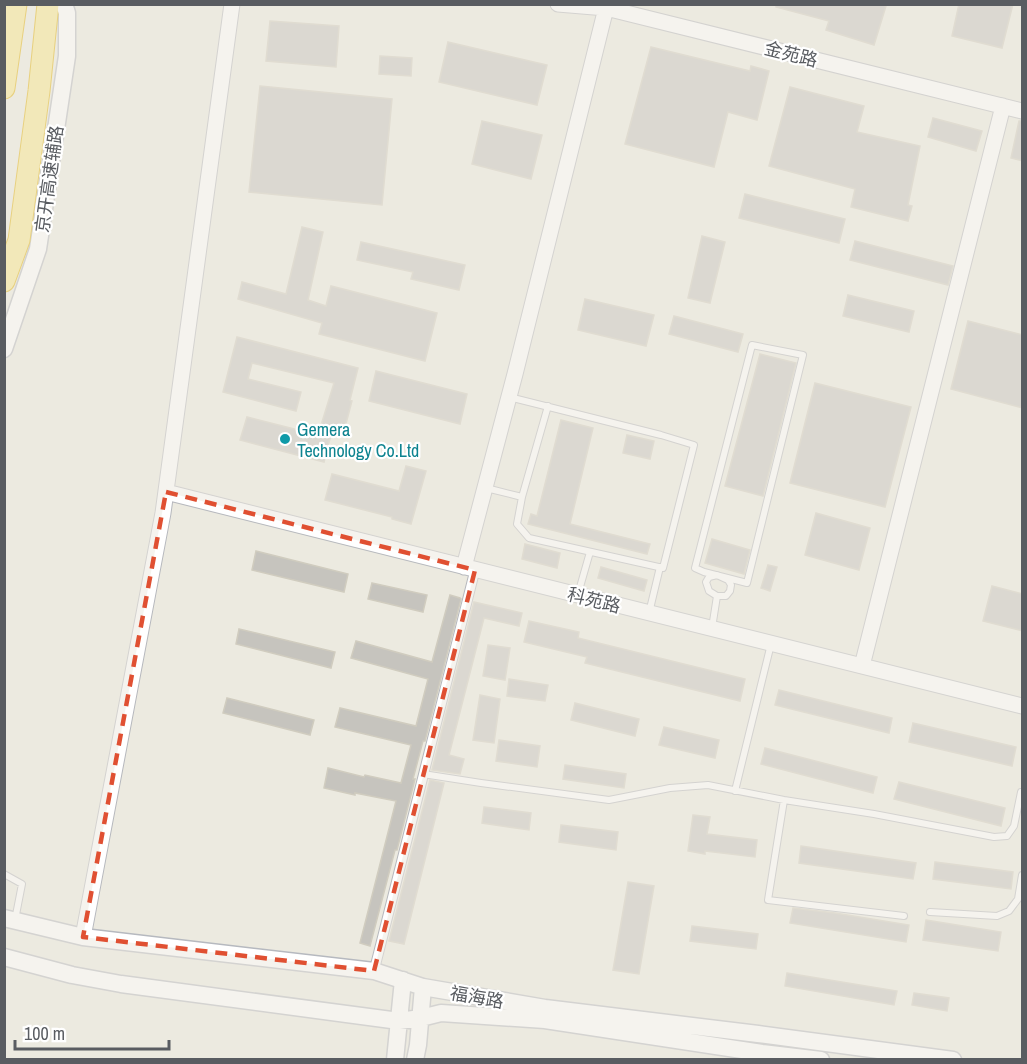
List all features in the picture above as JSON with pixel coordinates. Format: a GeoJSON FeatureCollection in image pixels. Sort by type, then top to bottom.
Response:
{"type":"FeatureCollection","features":[{"type":"Feature","properties":{"kind":"highway"},"geometry":{"type":"LineString","coordinates":[[4,88],[16,4]]}},
{"type":"Feature","properties":{"kind":"highway"},"geometry":{"type":"LineString","coordinates":[[4,281],[19,240],[48,4]]}},
{"type":"Feature","properties":{"kind":"main road","name":"京开高速辅路"},"geometry":{"type":"LineString","coordinates":[[4,349],[38,249],[67,56],[67,13],[64,4]]}},
{"type":"Feature","properties":{"kind":"main road","name":"福海路"},"geometry":{"type":"LineString","coordinates":[[10,920],[83,937],[374,970],[423,987],[545,1008],[952,1059]]}},
{"type":"Feature","properties":{"kind":"main road","name":"福海路"},"geometry":{"type":"LineString","coordinates":[[4,957],[72,975],[121,984],[399,1021],[441,1013],[545,1020],[754,1056],[821,1059]]}},
{"type":"Feature","properties":{"kind":"main road"},"geometry":{"type":"LineString","coordinates":[[395,1059],[403,980]]}},
{"type":"Feature","properties":{"kind":"main road"},"geometry":{"type":"LineString","coordinates":[[415,1059],[423,987]]}},
{"type":"Feature","properties":{"kind":"street"},"geometry":{"type":"LineString","coordinates":[[83,937],[166,492],[232,4]]}},
{"type":"Feature","properties":{"kind":"street","name":"金苑路"},"geometry":{"type":"LineString","coordinates":[[558,4],[606,6],[1023,111]]}},
{"type":"Feature","properties":{"kind":"street"},"geometry":{"type":"LineString","coordinates":[[374,970],[423,774],[470,568],[485,488],[606,6]]}},
{"type":"Feature","properties":{"kind":"street"},"geometry":{"type":"LineString","coordinates":[[862,666],[1003,106]]}},
{"type":"Feature","properties":{"kind":"street","name":"科苑路"},"geometry":{"type":"LineString","coordinates":[[166,492],[1023,706]]}},
{"type":"Feature","properties":{"kind":"street"},"geometry":{"type":"LineString","coordinates":[[754,1056],[758,1034]]}},
{"type":"Feature","properties":{"kind":"lane"},"geometry":{"type":"LineString","coordinates":[[717,575],[709,577],[706,582],[709,591],[717,596],[726,596],[731,585],[728,580],[717,575],[695,568],[752,345],[803,356],[747,583],[717,575]]}},
{"type":"Feature","properties":{"kind":"lane"},"geometry":{"type":"LineString","coordinates":[[509,397],[548,406],[661,435],[694,446],[663,568],[529,538],[517,524],[522,497],[548,406]]}},
{"type":"Feature","properties":{"kind":"lane"},"geometry":{"type":"LineString","coordinates":[[485,488],[522,497]]}},
{"type":"Feature","properties":{"kind":"lane"},"geometry":{"type":"LineString","coordinates":[[578,595],[590,552]]}},
{"type":"Feature","properties":{"kind":"lane"},"geometry":{"type":"LineString","coordinates":[[649,613],[660,567]]}},
{"type":"Feature","properties":{"kind":"lane"},"geometry":{"type":"LineString","coordinates":[[711,629],[717,596]]}},
{"type":"Feature","properties":{"kind":"lane"},"geometry":{"type":"LineString","coordinates":[[735,791],[771,644]]}},
{"type":"Feature","properties":{"kind":"lane"},"geometry":{"type":"LineString","coordinates":[[423,774],[609,800],[679,787],[708,785],[994,837],[1007,836],[1014,826],[1021,792],[1023,793]]}},
{"type":"Feature","properties":{"kind":"lane"},"geometry":{"type":"LineString","coordinates":[[784,800],[768,900],[904,916]]}},
{"type":"Feature","properties":{"kind":"lane"},"geometry":{"type":"LineString","coordinates":[[4,874],[22,884],[10,920]]}},
{"type":"Feature","properties":{"kind":"lane"},"geometry":{"type":"LineString","coordinates":[[930,912],[997,916],[1009,911],[1018,899],[1023,875]]}},
{"type":"Feature","properties":{"kind":"highlighted area"},"geometry":{"type":"Polygon","coordinates":[[[166,492],[475,570],[374,971],[83,937],[166,492]]]}},
{"type":"Feature","properties":{"kind":"building"},"geometry":{"type":"Polygon","coordinates":[[[776,4],[880,4],[886,6],[874,45],[826,30],[829,21],[776,7],[776,4]]]}},
{"type":"Feature","properties":{"kind":"building"},"geometry":{"type":"Polygon","coordinates":[[[959,4],[1013,4],[1002,48],[952,36],[959,4]]]}},
{"type":"Feature","properties":{"kind":"building"},"geometry":{"type":"Polygon","coordinates":[[[270,21],[339,26],[336,67],[266,61],[270,21]]]}},
{"type":"Feature","properties":{"kind":"building"},"geometry":{"type":"Polygon","coordinates":[[[448,42],[547,65],[537,105],[439,82],[448,42]]]}},
{"type":"Feature","properties":{"kind":"building"},"geometry":{"type":"Polygon","coordinates":[[[651,47],[750,71],[751,66],[769,71],[757,120],[728,112],[714,167],[625,144],[651,47]]]}},
{"type":"Feature","properties":{"kind":"building"},"geometry":{"type":"Polygon","coordinates":[[[380,56],[412,58],[411,76],[379,74],[380,56]]]}},
{"type":"Feature","properties":{"kind":"building"},"geometry":{"type":"Polygon","coordinates":[[[260,86],[392,99],[382,205],[249,192],[260,86]]]}},
{"type":"Feature","properties":{"kind":"building"},"geometry":{"type":"Polygon","coordinates":[[[790,87],[864,106],[857,132],[920,146],[908,205],[912,206],[908,221],[851,207],[855,189],[769,166],[790,87]]]}},
{"type":"Feature","properties":{"kind":"building"},"geometry":{"type":"Polygon","coordinates":[[[933,118],[982,131],[976,151],[928,137],[933,118]]]}},
{"type":"Feature","properties":{"kind":"building"},"geometry":{"type":"Polygon","coordinates":[[[482,121],[542,135],[531,179],[472,164],[482,121]]]}},
{"type":"Feature","properties":{"kind":"building"},"geometry":{"type":"Polygon","coordinates":[[[1019,121],[1023,121],[1023,161],[1011,158],[1019,121]]]}},
{"type":"Feature","properties":{"kind":"building"},"geometry":{"type":"Polygon","coordinates":[[[745,194],[845,219],[839,243],[739,218],[745,194]]]}},
{"type":"Feature","properties":{"kind":"building"},"geometry":{"type":"Polygon","coordinates":[[[302,227],[323,232],[308,300],[326,306],[331,286],[437,313],[425,361],[319,334],[322,323],[238,299],[242,282],[286,294],[302,227]]]}},
{"type":"Feature","properties":{"kind":"building"},"geometry":{"type":"Polygon","coordinates":[[[702,236],[725,242],[710,303],[688,298],[702,236]]]}},
{"type":"Feature","properties":{"kind":"building"},"geometry":{"type":"Polygon","coordinates":[[[855,241],[953,266],[948,285],[850,260],[855,241]]]}},
{"type":"Feature","properties":{"kind":"building"},"geometry":{"type":"Polygon","coordinates":[[[361,242],[465,265],[459,290],[411,279],[413,272],[357,260],[361,242]]]}},
{"type":"Feature","properties":{"kind":"building"},"geometry":{"type":"Polygon","coordinates":[[[848,295],[914,311],[909,332],[843,316],[848,295]]]}},
{"type":"Feature","properties":{"kind":"building"},"geometry":{"type":"Polygon","coordinates":[[[585,299],[654,315],[646,346],[578,330],[585,299]]]}},
{"type":"Feature","properties":{"kind":"building"},"geometry":{"type":"Polygon","coordinates":[[[674,316],[743,334],[738,352],[669,334],[674,316]]]}},
{"type":"Feature","properties":{"kind":"building"},"geometry":{"type":"Polygon","coordinates":[[[968,321],[1023,335],[1023,408],[951,389],[968,321]]]}},
{"type":"Feature","properties":{"kind":"building"},"geometry":{"type":"Polygon","coordinates":[[[237,337],[358,368],[343,435],[332,431],[324,462],[240,440],[247,417],[318,435],[334,383],[252,363],[248,379],[301,392],[296,411],[223,392],[237,337]]]}},
{"type":"Feature","properties":{"kind":"building"},"geometry":{"type":"Polygon","coordinates":[[[760,354],[796,363],[763,496],[725,486],[760,354]]]}},
{"type":"Feature","properties":{"kind":"building"},"geometry":{"type":"Polygon","coordinates":[[[376,371],[467,394],[460,424],[369,401],[376,371]]]}},
{"type":"Feature","properties":{"kind":"building"},"geometry":{"type":"Polygon","coordinates":[[[815,383],[911,407],[885,507],[790,483],[815,383]]]}},
{"type":"Feature","properties":{"kind":"building"},"geometry":{"type":"Polygon","coordinates":[[[561,420],[593,428],[570,524],[650,544],[647,554],[528,524],[531,514],[537,516],[561,420]]]}},
{"type":"Feature","properties":{"kind":"building"},"geometry":{"type":"Polygon","coordinates":[[[627,435],[654,441],[650,459],[623,453],[627,435]]]}},
{"type":"Feature","properties":{"kind":"building"},"geometry":{"type":"Polygon","coordinates":[[[406,466],[426,471],[411,524],[325,500],[332,474],[399,491],[406,466]]]}},
{"type":"Feature","properties":{"kind":"building"},"geometry":{"type":"Polygon","coordinates":[[[816,513],[870,528],[859,570],[805,555],[816,513]]]}},
{"type":"Feature","properties":{"kind":"building"},"geometry":{"type":"Polygon","coordinates":[[[712,539],[750,550],[744,574],[705,563],[712,539]]]}},
{"type":"Feature","properties":{"kind":"building"},"geometry":{"type":"Polygon","coordinates":[[[525,544],[560,553],[557,568],[522,559],[525,544]]]}},
{"type":"Feature","properties":{"kind":"building"},"geometry":{"type":"Polygon","coordinates":[[[256,551],[348,574],[344,592],[252,570],[256,551]]]}},
{"type":"Feature","properties":{"kind":"building"},"geometry":{"type":"Polygon","coordinates":[[[768,565],[777,567],[770,591],[761,588],[768,565]]]}},
{"type":"Feature","properties":{"kind":"building"},"geometry":{"type":"Polygon","coordinates":[[[601,567],[647,580],[644,591],[598,578],[601,567]]]}},
{"type":"Feature","properties":{"kind":"building"},"geometry":{"type":"Polygon","coordinates":[[[372,583],[427,595],[423,612],[368,599],[372,583]]]}},
{"type":"Feature","properties":{"kind":"building"},"geometry":{"type":"Polygon","coordinates":[[[992,586],[1023,594],[1023,631],[983,621],[992,586]]]}},
{"type":"Feature","properties":{"kind":"building"},"geometry":{"type":"Polygon","coordinates":[[[450,595],[461,599],[370,946],[360,943],[396,801],[324,788],[328,768],[401,783],[411,745],[335,727],[340,708],[416,726],[428,679],[351,658],[356,641],[432,662],[450,595]]]}},
{"type":"Feature","properties":{"kind":"building"},"geometry":{"type":"Polygon","coordinates":[[[474,602],[522,613],[519,626],[484,618],[449,755],[464,759],[460,774],[432,770],[474,602]]]}},
{"type":"Feature","properties":{"kind":"building"},"geometry":{"type":"Polygon","coordinates":[[[529,621],[579,632],[578,638],[745,679],[740,701],[585,663],[587,657],[524,642],[529,621]]]}},
{"type":"Feature","properties":{"kind":"building"},"geometry":{"type":"Polygon","coordinates":[[[239,629],[335,652],[331,668],[236,644],[239,629]]]}},
{"type":"Feature","properties":{"kind":"building"},"geometry":{"type":"Polygon","coordinates":[[[488,645],[510,648],[505,680],[483,676],[488,645]]]}},
{"type":"Feature","properties":{"kind":"building"},"geometry":{"type":"Polygon","coordinates":[[[509,679],[548,685],[545,701],[507,696],[509,679]]]}},
{"type":"Feature","properties":{"kind":"building"},"geometry":{"type":"Polygon","coordinates":[[[779,690],[892,718],[889,733],[775,705],[779,690]]]}},
{"type":"Feature","properties":{"kind":"building"},"geometry":{"type":"Polygon","coordinates":[[[480,695],[500,699],[494,743],[473,740],[480,695]]]}},
{"type":"Feature","properties":{"kind":"building"},"geometry":{"type":"Polygon","coordinates":[[[227,698],[314,720],[310,735],[223,713],[227,698]]]}},
{"type":"Feature","properties":{"kind":"building"},"geometry":{"type":"Polygon","coordinates":[[[575,703],[639,719],[635,736],[571,720],[575,703]]]}},
{"type":"Feature","properties":{"kind":"building"},"geometry":{"type":"Polygon","coordinates":[[[913,723],[1016,747],[1012,766],[909,742],[913,723]]]}},
{"type":"Feature","properties":{"kind":"building"},"geometry":{"type":"Polygon","coordinates":[[[664,727],[719,740],[715,758],[659,745],[664,727]]]}},
{"type":"Feature","properties":{"kind":"building"},"geometry":{"type":"Polygon","coordinates":[[[499,740],[540,746],[537,767],[496,761],[499,740]]]}},
{"type":"Feature","properties":{"kind":"building"},"geometry":{"type":"Polygon","coordinates":[[[765,748],[877,777],[873,793],[761,764],[765,748]]]}},
{"type":"Feature","properties":{"kind":"building"},"geometry":{"type":"Polygon","coordinates":[[[565,765],[626,774],[624,788],[563,779],[565,765]]]}},
{"type":"Feature","properties":{"kind":"building"},"geometry":{"type":"Polygon","coordinates":[[[430,780],[444,783],[404,944],[389,941],[430,780]]]}},
{"type":"Feature","properties":{"kind":"building"},"geometry":{"type":"Polygon","coordinates":[[[899,782],[1005,808],[1001,826],[894,799],[899,782]]]}},
{"type":"Feature","properties":{"kind":"building"},"geometry":{"type":"Polygon","coordinates":[[[484,807],[531,813],[529,830],[482,823],[484,807]]]}},
{"type":"Feature","properties":{"kind":"building"},"geometry":{"type":"Polygon","coordinates":[[[693,815],[710,817],[707,834],[757,840],[755,857],[688,851],[693,815]]]}},
{"type":"Feature","properties":{"kind":"building"},"geometry":{"type":"Polygon","coordinates":[[[561,825],[618,832],[616,850],[559,842],[561,825]]]}},
{"type":"Feature","properties":{"kind":"building"},"geometry":{"type":"Polygon","coordinates":[[[801,846],[916,863],[913,879],[799,863],[801,846]]]}},
{"type":"Feature","properties":{"kind":"building"},"geometry":{"type":"Polygon","coordinates":[[[935,862],[1013,872],[1011,889],[933,879],[935,862]]]}},
{"type":"Feature","properties":{"kind":"building"},"geometry":{"type":"Polygon","coordinates":[[[628,882],[654,886],[639,974],[613,970],[628,882]]]}},
{"type":"Feature","properties":{"kind":"building"},"geometry":{"type":"Polygon","coordinates":[[[793,908],[909,925],[906,942],[790,923],[793,908]]]}},
{"type":"Feature","properties":{"kind":"building"},"geometry":{"type":"Polygon","coordinates":[[[926,920],[1001,932],[998,951],[923,940],[926,920]]]}},
{"type":"Feature","properties":{"kind":"building"},"geometry":{"type":"Polygon","coordinates":[[[692,926],[758,934],[756,949],[690,941],[692,926]]]}},
{"type":"Feature","properties":{"kind":"building"},"geometry":{"type":"Polygon","coordinates":[[[787,973],[897,991],[894,1005],[785,986],[787,973]]]}},
{"type":"Feature","properties":{"kind":"building"},"geometry":{"type":"Polygon","coordinates":[[[914,993],[949,998],[947,1011],[912,1005],[914,993]]]}},
{"type":"Feature","properties":{"kind":"place","name":"Gemera Technology Co.Ltd"},"geometry":{"type":"Point","coordinates":[285,439]}}]}
